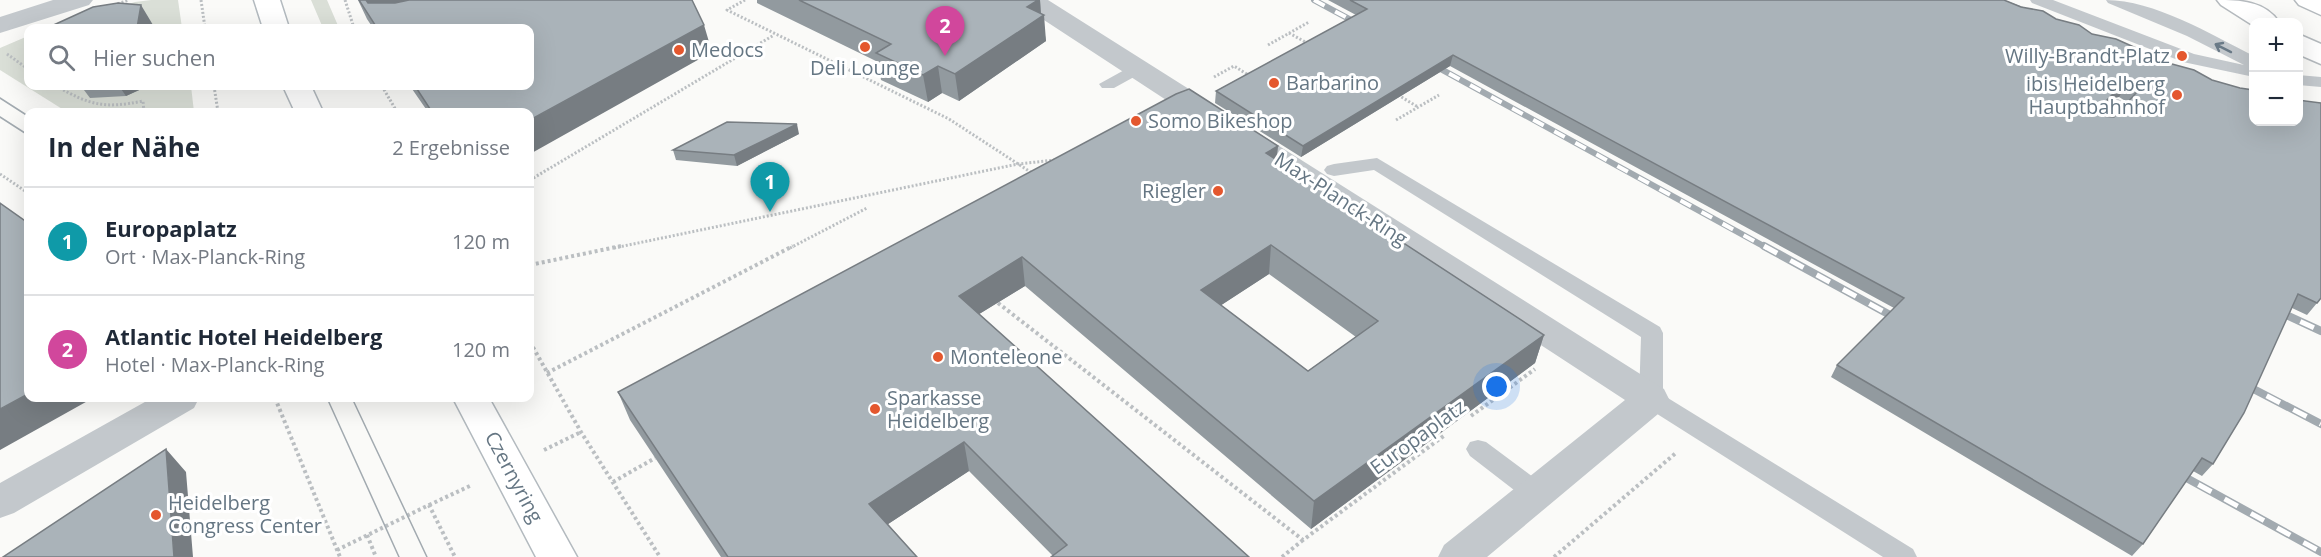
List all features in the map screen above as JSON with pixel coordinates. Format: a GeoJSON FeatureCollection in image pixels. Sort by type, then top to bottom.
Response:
{"type":"FeatureCollection","features":[{"type":"Feature","properties":{"kind":"main road"},"geometry":{"type":"LineString","coordinates":[[267,0],[275,24]]}},
{"type":"Feature","properties":{"kind":"main road"},"geometry":{"type":"LineString","coordinates":[[2230,0],[2259,18]]}},
{"type":"Feature","properties":{"kind":"main road"},"geometry":{"type":"LineString","coordinates":[[2308,0],[2321,8]]}},
{"type":"Feature","properties":{"kind":"main road"},"geometry":{"type":"LineString","coordinates":[[2303,45],[2321,56]]}},
{"type":"Feature","properties":{"kind":"main road"},"geometry":{"type":"LineString","coordinates":[[299,90],[307,108]]}},
{"type":"Feature","properties":{"kind":"main road","name":"Czernyring"},"geometry":{"type":"LineString","coordinates":[[473,402],[557,557]]}},
{"type":"Feature","properties":{"kind":"street"},"geometry":{"type":"LineString","coordinates":[[0,8],[26,0]]}},
{"type":"Feature","properties":{"kind":"street"},"geometry":{"type":"LineString","coordinates":[[30,24],[80,0]]}},
{"type":"Feature","properties":{"kind":"street","name":"Max-Planck-Ring"},"geometry":{"type":"LineString","coordinates":[[1030,0],[1651,399]]}},
{"type":"Feature","properties":{"kind":"street","name":"Max-Planck-Ring"},"geometry":{"type":"LineString","coordinates":[[1067,0],[1626,358],[1651,399]]}},
{"type":"Feature","properties":{"kind":"street"},"geometry":{"type":"LineString","coordinates":[[1,38],[24,27]]}},
{"type":"Feature","properties":{"kind":"street"},"geometry":{"type":"LineString","coordinates":[[1458,557],[1651,399]]}},
{"type":"Feature","properties":{"kind":"street"},"geometry":{"type":"LineString","coordinates":[[0,502],[174,402]]}},
{"type":"Feature","properties":{"kind":"lane"},"geometry":{"type":"LineString","coordinates":[[2038,0],[2189,58],[2249,71]]}},
{"type":"Feature","properties":{"kind":"lane"},"geometry":{"type":"LineString","coordinates":[[2114,0],[2193,32],[2249,61]]}},
{"type":"Feature","properties":{"kind":"lane"},"geometry":{"type":"LineString","coordinates":[[2147,0],[2193,32]]}},
{"type":"Feature","properties":{"kind":"lane"},"geometry":{"type":"LineString","coordinates":[[1108,84],[1137,68]]}},
{"type":"Feature","properties":{"kind":"lane"},"geometry":{"type":"LineString","coordinates":[[2303,80],[2321,82]]}},
{"type":"Feature","properties":{"kind":"lane"},"geometry":{"type":"LineString","coordinates":[[2101,122],[2118,104]]}},
{"type":"Feature","properties":{"kind":"lane"},"geometry":{"type":"LineString","coordinates":[[1651,399],[1904,557]]}},
{"type":"Feature","properties":{"kind":"lane"},"geometry":{"type":"LineString","coordinates":[[1478,449],[1536,493]]}},
{"type":"Feature","properties":{"kind":"path"},"geometry":{"type":"LineString","coordinates":[[201,0],[204,24]]}},
{"type":"Feature","properties":{"kind":"path"},"geometry":{"type":"LineString","coordinates":[[345,0],[353,24]]}},
{"type":"Feature","properties":{"kind":"path"},"geometry":{"type":"LineString","coordinates":[[745,0],[727,10],[885,90],[949,119],[1037,176]]}},
{"type":"Feature","properties":{"kind":"path"},"geometry":{"type":"LineString","coordinates":[[1268,45],[1309,22]]}},
{"type":"Feature","properties":{"kind":"path"},"geometry":{"type":"LineString","coordinates":[[1289,33],[1315,46]]}},
{"type":"Feature","properties":{"kind":"path"},"geometry":{"type":"LineString","coordinates":[[534,178],[774,35]]}},
{"type":"Feature","properties":{"kind":"path"},"geometry":{"type":"LineString","coordinates":[[1,38],[24,64]]}},
{"type":"Feature","properties":{"kind":"path"},"geometry":{"type":"LineString","coordinates":[[1224,72],[1234,66],[1258,81]]}},
{"type":"Feature","properties":{"kind":"path"},"geometry":{"type":"LineString","coordinates":[[885,90],[892,85]]}},
{"type":"Feature","properties":{"kind":"path"},"geometry":{"type":"LineString","coordinates":[[63,90],[92,106],[111,108],[143,101],[144,108]]}},
{"type":"Feature","properties":{"kind":"path"},"geometry":{"type":"LineString","coordinates":[[215,90],[217,108]]}},
{"type":"Feature","properties":{"kind":"path"},"geometry":{"type":"LineString","coordinates":[[384,90],[395,108]]}},
{"type":"Feature","properties":{"kind":"path"},"geometry":{"type":"LineString","coordinates":[[1395,94],[1418,107]]}},
{"type":"Feature","properties":{"kind":"path"},"geometry":{"type":"LineString","coordinates":[[1396,120],[1439,94]]}},
{"type":"Feature","properties":{"kind":"path"},"geometry":{"type":"LineString","coordinates":[[534,264],[1018,164],[1064,159]]}},
{"type":"Feature","properties":{"kind":"path"},"geometry":{"type":"LineString","coordinates":[[0,174],[24,190]]}},
{"type":"Feature","properties":{"kind":"path"},"geometry":{"type":"LineString","coordinates":[[547,373],[867,208]]}},
{"type":"Feature","properties":{"kind":"path"},"geometry":{"type":"LineString","coordinates":[[998,303],[1303,540]]}},
{"type":"Feature","properties":{"kind":"path"},"geometry":{"type":"LineString","coordinates":[[534,349],[660,557]]}},
{"type":"Feature","properties":{"kind":"path","name":"Europaplatz"},"geometry":{"type":"LineString","coordinates":[[1467,419],[1544,362]]}},
{"type":"Feature","properties":{"kind":"path"},"geometry":{"type":"LineString","coordinates":[[1554,557],[1681,448],[1651,399]]}},
{"type":"Feature","properties":{"kind":"path"},"geometry":{"type":"LineString","coordinates":[[277,402],[340,557]]}},
{"type":"Feature","properties":{"kind":"path","name":"Europaplatz"},"geometry":{"type":"LineString","coordinates":[[1282,557],[1447,434]]}},
{"type":"Feature","properties":{"kind":"path"},"geometry":{"type":"LineString","coordinates":[[613,482],[655,458]]}},
{"type":"Feature","properties":{"kind":"path"},"geometry":{"type":"LineString","coordinates":[[337,550],[429,505],[455,557]]}},
{"type":"Feature","properties":{"kind":"path"},"geometry":{"type":"LineString","coordinates":[[367,536],[376,557]]}},
{"type":"Feature","properties":{"kind":"shaded area"},"geometry":{"type":"Polygon","coordinates":[[[178,0],[181,24],[64,24],[135,2],[178,0]]]}},
{"type":"Feature","properties":{"kind":"shaded area"},"geometry":{"type":"Polygon","coordinates":[[[311,0],[327,0],[337,24],[321,24],[311,0]]]}},
{"type":"Feature","properties":{"kind":"shaded area"},"geometry":{"type":"Polygon","coordinates":[[[24,38],[24,85],[0,70],[0,48],[24,38]]]}},
{"type":"Feature","properties":{"kind":"shaded area"},"geometry":{"type":"Polygon","coordinates":[[[32,90],[191,90],[194,108],[61,108],[32,90]]]}},
{"type":"Feature","properties":{"kind":"building"},"geometry":{"type":"Polygon","coordinates":[[[359,0],[366,0],[368,3],[395,3],[409,0],[692,0],[704,25],[534,118],[534,108],[429,108],[418,90],[534,90],[534,24],[374,24],[359,0]]]}},
{"type":"Feature","properties":{"kind":"building"},"geometry":{"type":"Polygon","coordinates":[[[799,0],[1038,0],[1027,7],[1044,15],[955,74],[938,66],[923,75],[876,53],[891,44],[799,0]]]}},
{"type":"Feature","properties":{"kind":"building"},"geometry":{"type":"Polygon","coordinates":[[[1350,0],[2004,0],[2021,7],[2043,11],[2056,19],[2079,25],[2092,34],[2116,39],[2172,64],[2194,70],[2212,80],[2249,89],[2249,126],[2303,126],[2303,101],[2321,103],[2321,298],[2317,303],[2298,294],[2244,413],[2213,464],[2202,458],[2143,544],[1837,365],[1904,298],[1453,55],[1303,146],[1216,91],[1367,9],[1350,0]],[[2126,85],[2121,86],[2097,110],[2101,116],[2114,117],[2137,92],[2126,85]]]}},
{"type":"Feature","properties":{"kind":"building"},"geometry":{"type":"Polygon","coordinates":[[[118,3],[141,5],[138,24],[56,24],[93,7],[118,3]]]}},
{"type":"Feature","properties":{"kind":"building"},"geometry":{"type":"Polygon","coordinates":[[[1189,89],[1278,146],[1266,153],[1544,335],[1314,501],[1022,257],[959,296],[1249,557],[1051,557],[1067,545],[964,442],[869,504],[917,557],[728,557],[618,392],[1189,89]],[[1271,245],[1201,290],[1308,371],[1378,321],[1271,245]]]}},
{"type":"Feature","properties":{"kind":"building"},"geometry":{"type":"Polygon","coordinates":[[[727,122],[797,124],[734,155],[673,150],[727,122]]]}},
{"type":"Feature","properties":{"kind":"building"},"geometry":{"type":"Polygon","coordinates":[[[0,203],[24,220],[24,396],[0,409],[0,203]]]}},
{"type":"Feature","properties":{"kind":"building"},"geometry":{"type":"Polygon","coordinates":[[[166,449],[174,557],[3,557],[166,449]]]}},
{"type":"Feature","properties":{"kind":"tram line"},"geometry":{"type":"LineString","coordinates":[[0,98],[24,113]]}},
{"type":"Feature","properties":{"kind":"tram line"},"geometry":{"type":"LineString","coordinates":[[0,117],[24,132]]}},
{"type":"Feature","properties":{"kind":"tram line"},"geometry":{"type":"LineString","coordinates":[[329,402],[399,557]]}},
{"type":"Feature","properties":{"kind":"tram line"},"geometry":{"type":"LineString","coordinates":[[354,402],[427,557]]}},
{"type":"Feature","properties":{"kind":"railway"},"geometry":{"type":"LineString","coordinates":[[1314,0],[1364,27]]}},
{"type":"Feature","properties":{"kind":"railway"},"geometry":{"type":"LineString","coordinates":[[1428,62],[1767,248]]}},
{"type":"Feature","properties":{"kind":"railway"},"geometry":{"type":"LineString","coordinates":[[1764,246],[1901,321]]}},
{"type":"Feature","properties":{"kind":"railway"},"geometry":{"type":"LineString","coordinates":[[2273,309],[2321,331]]}},
{"type":"Feature","properties":{"kind":"railway"},"geometry":{"type":"LineString","coordinates":[[2240,382],[2321,424]]}},
{"type":"Feature","properties":{"kind":"railway"},"geometry":{"type":"LineString","coordinates":[[2172,470],[2321,552]]}},
{"type":"Feature","properties":{"kind":"place","name":"Deli Lounge"},"geometry":{"type":"Point","coordinates":[865,47]}},
{"type":"Feature","properties":{"kind":"place","name":"Medocs"},"geometry":{"type":"Point","coordinates":[679,50]}},
{"type":"Feature","properties":{"kind":"place","name":"Atlantic Hotel Heidelberg"},"geometry":{"type":"Point","coordinates":[945,56]}},
{"type":"Feature","properties":{"kind":"place","name":"Willy-Brandt-Platz"},"geometry":{"type":"Point","coordinates":[2182,56]}},
{"type":"Feature","properties":{"kind":"place","name":"Barbarino"},"geometry":{"type":"Point","coordinates":[1274,83]}},
{"type":"Feature","properties":{"kind":"place","name":"ibis Heidelberg Hauptbahnhof"},"geometry":{"type":"Point","coordinates":[2177,95]}},
{"type":"Feature","properties":{"kind":"place","name":"Somo Bikeshop"},"geometry":{"type":"Point","coordinates":[1136,121]}},
{"type":"Feature","properties":{"kind":"place","name":"Riegler"},"geometry":{"type":"Point","coordinates":[1218,191]}},
{"type":"Feature","properties":{"kind":"place","name":"Europaplatz"},"geometry":{"type":"Point","coordinates":[770,212]}},
{"type":"Feature","properties":{"kind":"place","name":"Monteleone"},"geometry":{"type":"Point","coordinates":[938,357]}},
{"type":"Feature","properties":{"kind":"place","name":"Sparkasse Heidelberg"},"geometry":{"type":"Point","coordinates":[875,409]}},
{"type":"Feature","properties":{"kind":"place","name":"Heidelberg Congress Center"},"geometry":{"type":"Point","coordinates":[156,515]}}]}
